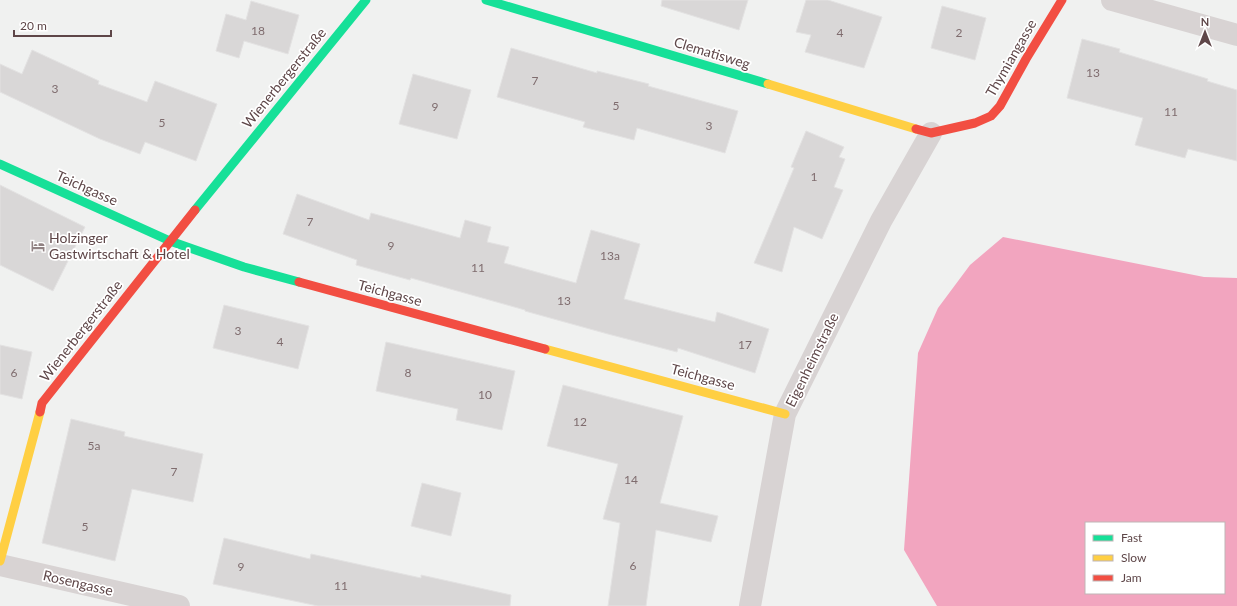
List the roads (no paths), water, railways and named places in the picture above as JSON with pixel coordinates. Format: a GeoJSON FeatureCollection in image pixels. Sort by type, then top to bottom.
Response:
{"type":"FeatureCollection","features":[{"type":"Feature","properties":{"kind":"street","name":"Wienerbergerstraße"},"geometry":{"type":"LineString","coordinates":[[0,561],[42,403],[170,241],[366,0]]}},
{"type":"Feature","properties":{"kind":"street","name":"Clematisweg"},"geometry":{"type":"LineString","coordinates":[[486,0],[931,133]]}},
{"type":"Feature","properties":{"kind":"street","name":"Thymiangasse"},"geometry":{"type":"LineString","coordinates":[[931,133],[975,123],[990,116],[1000,106],[1026,59],[1062,0]]}},
{"type":"Feature","properties":{"kind":"street"},"geometry":{"type":"LineString","coordinates":[[1112,0],[1237,35]]}},
{"type":"Feature","properties":{"kind":"street","name":"Eigenheimstraße"},"geometry":{"type":"LineString","coordinates":[[750,606],[785,414],[881,221],[931,133]]}},
{"type":"Feature","properties":{"kind":"street","name":"Teichgasse"},"geometry":{"type":"LineString","coordinates":[[0,164],[170,241],[244,268],[785,414]]}},
{"type":"Feature","properties":{"kind":"street","name":"Rosengasse"},"geometry":{"type":"LineString","coordinates":[[0,565],[179,606]]}},
{"type":"Feature","properties":{"kind":"place","name":"Holzinger Gastwirtschaft & Hotel"},"geometry":{"type":"Point","coordinates":[38,246]}}]}
